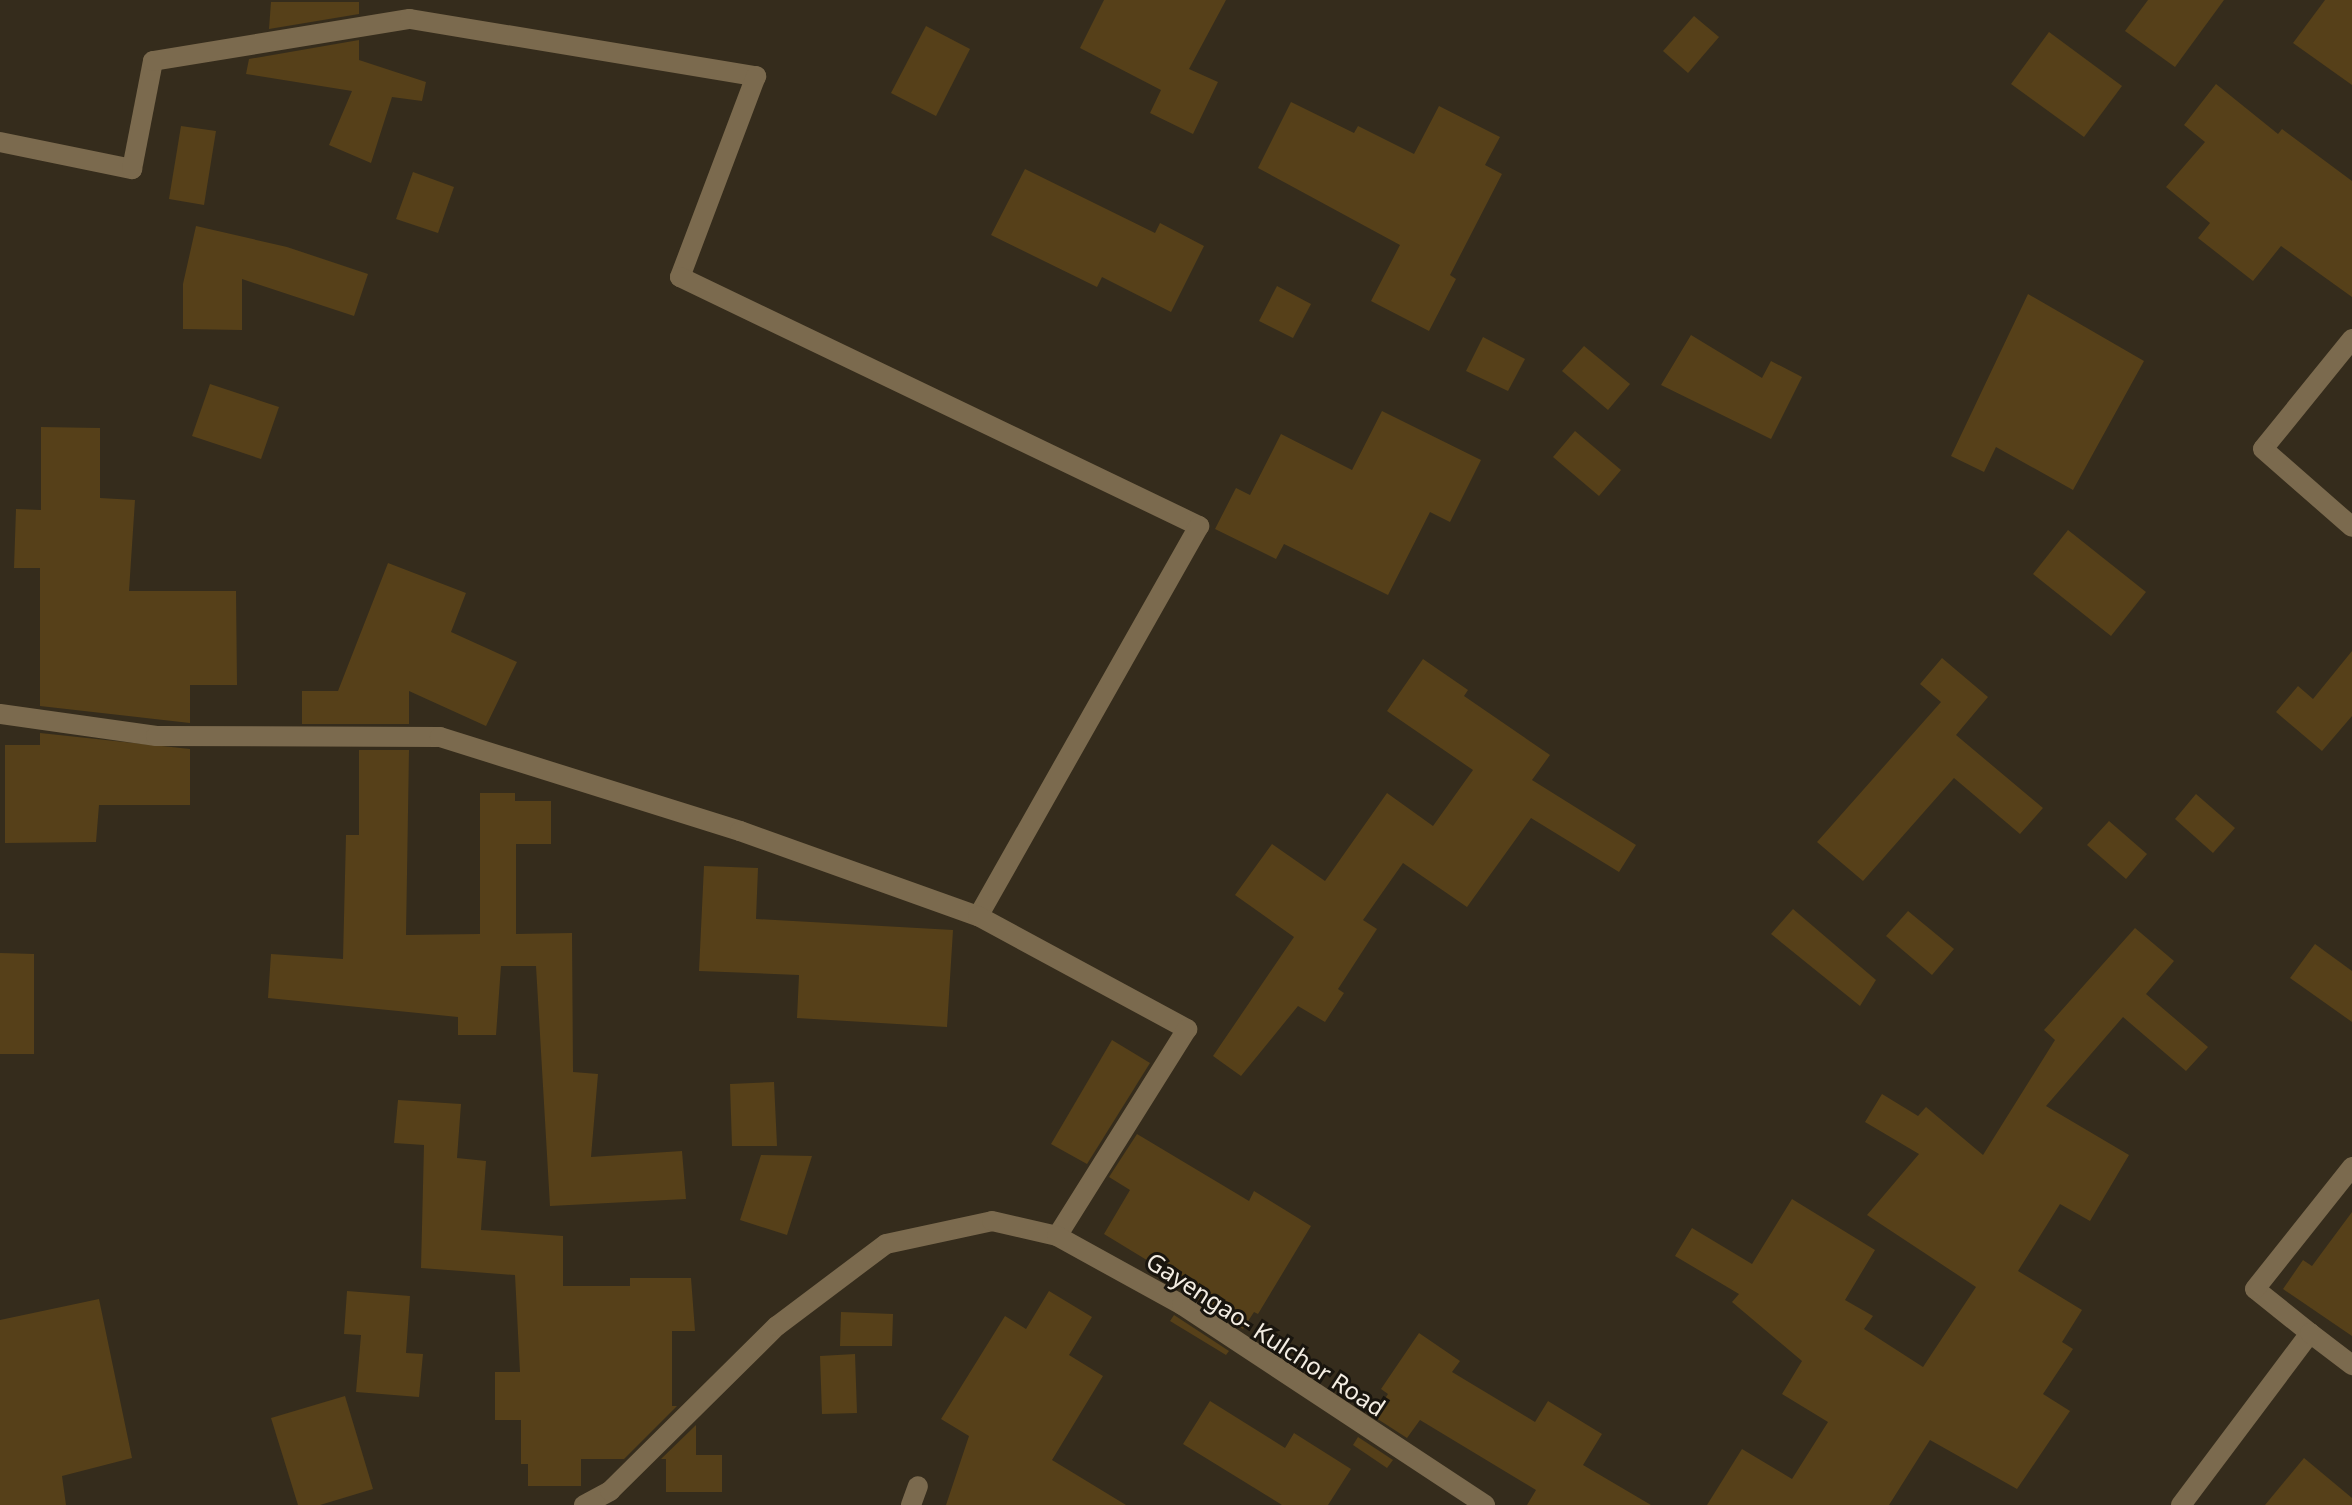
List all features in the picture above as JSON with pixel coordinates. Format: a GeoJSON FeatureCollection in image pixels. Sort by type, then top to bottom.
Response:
{"type":"FeatureCollection","features":[{"type":"Feature","properties":{"kind":"street"},"geometry":{"type":"LineString","coordinates":[[0,142],[132,169],[153,61],[410,19],[756,76],[680,277],[1199,526],[978,916]]}},
{"type":"Feature","properties":{"kind":"street"},"geometry":{"type":"LineString","coordinates":[[2352,339],[2263,449],[2352,527]]}},
{"type":"Feature","properties":{"kind":"street"},"geometry":{"type":"LineString","coordinates":[[0,714],[156,736],[440,737],[740,831],[978,916],[1187,1029],[1057,1236]]}},
{"type":"Feature","properties":{"kind":"street"},"geometry":{"type":"LineString","coordinates":[[2352,1167],[2255,1289],[2352,1365]]}},
{"type":"Feature","properties":{"kind":"street","name":"Gayengao- Kulchor Road"},"geometry":{"type":"LineString","coordinates":[[584,1505],[610,1491],[777,1326],[886,1244],[992,1221],[1057,1236],[1182,1305],[1485,1505]]}},
{"type":"Feature","properties":{"kind":"street"},"geometry":{"type":"LineString","coordinates":[[2181,1505],[2310,1333]]}},
{"type":"Feature","properties":{"kind":"building"},"geometry":{"type":"Polygon","coordinates":[[[1104,0],[1226,0],[1189,69],[1218,82],[1193,134],[1150,113],[1161,90],[1080,48],[1104,0]]]}},
{"type":"Feature","properties":{"kind":"building"},"geometry":{"type":"Polygon","coordinates":[[[2148,0],[2224,0],[2175,67],[2125,31],[2148,0]]]}},
{"type":"Feature","properties":{"kind":"building"},"geometry":{"type":"Polygon","coordinates":[[[2325,0],[2352,0],[2352,85],[2293,43],[2325,0]]]}},
{"type":"Feature","properties":{"kind":"building"},"geometry":{"type":"Polygon","coordinates":[[[271,2],[359,2],[359,14],[269,29],[271,2]]]}},
{"type":"Feature","properties":{"kind":"building"},"geometry":{"type":"Polygon","coordinates":[[[1694,16],[1719,37],[1688,73],[1663,51],[1694,16]]]}},
{"type":"Feature","properties":{"kind":"building"},"geometry":{"type":"Polygon","coordinates":[[[926,26],[970,49],[936,116],[891,93],[926,26]]]}},
{"type":"Feature","properties":{"kind":"building"},"geometry":{"type":"Polygon","coordinates":[[[2049,32],[2122,86],[2084,137],[2011,84],[2049,32]]]}},
{"type":"Feature","properties":{"kind":"building"},"geometry":{"type":"Polygon","coordinates":[[[359,40],[359,60],[426,82],[422,101],[392,97],[371,163],[329,145],[352,91],[246,74],[249,59],[359,40]]]}},
{"type":"Feature","properties":{"kind":"building"},"geometry":{"type":"Polygon","coordinates":[[[2216,84],[2278,134],[2282,129],[2352,181],[2352,297],[2281,246],[2253,281],[2198,238],[2210,223],[2166,187],[2205,142],[2184,125],[2216,84]]]}},
{"type":"Feature","properties":{"kind":"building"},"geometry":{"type":"Polygon","coordinates":[[[1291,102],[1354,133],[1358,126],[1414,154],[1439,106],[1500,137],[1485,165],[1502,174],[1450,275],[1456,279],[1429,331],[1371,301],[1400,245],[1258,168],[1291,102]]]}},
{"type":"Feature","properties":{"kind":"building"},"geometry":{"type":"Polygon","coordinates":[[[181,126],[216,131],[204,205],[169,199],[181,126]]]}},
{"type":"Feature","properties":{"kind":"building"},"geometry":{"type":"Polygon","coordinates":[[[1025,169],[1155,233],[1160,223],[1204,246],[1171,312],[1102,277],[1097,287],[991,235],[1025,169]]]}},
{"type":"Feature","properties":{"kind":"building"},"geometry":{"type":"Polygon","coordinates":[[[413,172],[454,187],[438,233],[396,219],[413,172]]]}},
{"type":"Feature","properties":{"kind":"building"},"geometry":{"type":"Polygon","coordinates":[[[196,226],[287,247],[368,274],[354,316],[242,279],[242,330],[183,329],[183,284],[196,226]]]}},
{"type":"Feature","properties":{"kind":"building"},"geometry":{"type":"Polygon","coordinates":[[[1277,286],[1311,304],[1293,338],[1259,321],[1277,286]]]}},
{"type":"Feature","properties":{"kind":"building"},"geometry":{"type":"Polygon","coordinates":[[[2028,294],[2144,361],[2073,490],[1996,447],[1984,472],[1951,456],[2028,294]]]}},
{"type":"Feature","properties":{"kind":"building"},"geometry":{"type":"Polygon","coordinates":[[[1691,335],[1762,378],[1771,361],[1802,377],[1771,439],[1661,385],[1691,335]]]}},
{"type":"Feature","properties":{"kind":"building"},"geometry":{"type":"Polygon","coordinates":[[[1483,337],[1525,359],[1508,391],[1466,371],[1483,337]]]}},
{"type":"Feature","properties":{"kind":"building"},"geometry":{"type":"Polygon","coordinates":[[[1584,346],[1630,384],[1608,410],[1562,371],[1584,346]]]}},
{"type":"Feature","properties":{"kind":"building"},"geometry":{"type":"Polygon","coordinates":[[[210,384],[279,407],[261,459],[192,436],[210,384]]]}},
{"type":"Feature","properties":{"kind":"building"},"geometry":{"type":"Polygon","coordinates":[[[1382,411],[1481,460],[1450,522],[1430,512],[1388,595],[1284,544],[1276,559],[1215,529],[1236,488],[1250,495],[1281,434],[1352,470],[1382,411]]]}},
{"type":"Feature","properties":{"kind":"building"},"geometry":{"type":"Polygon","coordinates":[[[41,427],[100,428],[100,498],[135,500],[129,591],[236,591],[237,685],[190,685],[190,723],[40,706],[40,568],[14,568],[16,509],[41,510],[41,427]]]}},
{"type":"Feature","properties":{"kind":"building"},"geometry":{"type":"Polygon","coordinates":[[[1575,431],[1621,470],[1599,496],[1553,457],[1575,431]]]}},
{"type":"Feature","properties":{"kind":"building"},"geometry":{"type":"Polygon","coordinates":[[[2068,530],[2146,592],[2111,636],[2033,574],[2068,530]]]}},
{"type":"Feature","properties":{"kind":"building"},"geometry":{"type":"Polygon","coordinates":[[[388,563],[466,593],[451,632],[517,662],[486,726],[409,691],[409,724],[302,724],[302,691],[338,691],[388,563]]]}},
{"type":"Feature","properties":{"kind":"building"},"geometry":{"type":"Polygon","coordinates":[[[2352,651],[2352,716],[2322,751],[2276,712],[2298,686],[2313,699],[2352,651]]]}},
{"type":"Feature","properties":{"kind":"building"},"geometry":{"type":"Polygon","coordinates":[[[1942,658],[1988,697],[1956,735],[2043,808],[2020,834],[1954,778],[1863,881],[1817,842],[1941,702],[1920,684],[1942,658]]]}},
{"type":"Feature","properties":{"kind":"building"},"geometry":{"type":"Polygon","coordinates":[[[1423,659],[1468,690],[1464,696],[1550,755],[1532,780],[1636,845],[1619,872],[1531,818],[1467,907],[1403,863],[1363,920],[1377,929],[1338,989],[1344,993],[1325,1022],[1298,1006],[1241,1076],[1213,1056],[1294,937],[1235,895],[1272,844],[1325,881],[1387,793],[1433,826],[1473,770],[1387,711],[1423,659]]]}},
{"type":"Feature","properties":{"kind":"building"},"geometry":{"type":"Polygon","coordinates":[[[40,733],[190,749],[190,805],[99,805],[96,842],[5,843],[5,745],[40,745],[40,733]]]}},
{"type":"Feature","properties":{"kind":"building"},"geometry":{"type":"Polygon","coordinates":[[[359,750],[409,750],[406,935],[480,934],[480,793],[515,793],[515,801],[551,801],[551,844],[516,844],[516,934],[572,933],[573,1072],[598,1074],[591,1157],[682,1151],[686,1199],[550,1206],[536,966],[501,966],[496,1035],[458,1035],[458,1017],[268,998],[271,954],[343,959],[346,835],[359,835],[359,750]]]}},
{"type":"Feature","properties":{"kind":"building"},"geometry":{"type":"Polygon","coordinates":[[[2196,794],[2235,828],[2213,853],[2175,819],[2196,794]]]}},
{"type":"Feature","properties":{"kind":"building"},"geometry":{"type":"Polygon","coordinates":[[[2109,821],[2147,854],[2126,879],[2087,845],[2109,821]]]}},
{"type":"Feature","properties":{"kind":"building"},"geometry":{"type":"Polygon","coordinates":[[[704,866],[758,868],[756,919],[953,930],[947,1027],[797,1018],[799,975],[699,971],[704,866]]]}},
{"type":"Feature","properties":{"kind":"building"},"geometry":{"type":"Polygon","coordinates":[[[1793,909],[1876,980],[1860,1006],[1771,934],[1793,909]]]}},
{"type":"Feature","properties":{"kind":"building"},"geometry":{"type":"Polygon","coordinates":[[[1908,911],[1954,949],[1932,975],[1886,936],[1908,911]]]}},
{"type":"Feature","properties":{"kind":"building"},"geometry":{"type":"Polygon","coordinates":[[[2135,928],[2174,961],[2146,994],[2208,1047],[2186,1071],[2123,1017],[2046,1106],[2129,1155],[2090,1221],[2060,1204],[2018,1271],[2082,1310],[2062,1342],[2073,1349],[2043,1394],[2070,1411],[2017,1489],[1930,1440],[1889,1505],[1707,1505],[1742,1449],[1792,1479],[1828,1422],[1782,1394],[1802,1361],[1732,1302],[1739,1294],[1675,1256],[1692,1228],[1752,1264],[1792,1199],[1875,1250],[1845,1300],[1873,1316],[1864,1329],[1923,1367],[1976,1287],[1867,1215],[1919,1154],[1865,1122],[1882,1094],[1918,1116],[1926,1107],[1983,1155],[2055,1040],[2044,1030],[2135,928]]]}},
{"type":"Feature","properties":{"kind":"building"},"geometry":{"type":"Polygon","coordinates":[[[2315,944],[2352,971],[2352,1022],[2290,978],[2315,944]]]}},
{"type":"Feature","properties":{"kind":"building"},"geometry":{"type":"Polygon","coordinates":[[[0,953],[34,954],[34,1054],[0,1054],[0,953]]]}},
{"type":"Feature","properties":{"kind":"building"},"geometry":{"type":"Polygon","coordinates":[[[1112,1040],[1150,1063],[1087,1164],[1051,1144],[1112,1040]]]}},
{"type":"Feature","properties":{"kind":"building"},"geometry":{"type":"Polygon","coordinates":[[[774,1082],[777,1146],[732,1146],[730,1084],[774,1082]]]}},
{"type":"Feature","properties":{"kind":"building"},"geometry":{"type":"Polygon","coordinates":[[[398,1100],[461,1104],[457,1158],[486,1161],[481,1230],[563,1236],[563,1286],[630,1286],[630,1278],[691,1278],[695,1331],[672,1331],[672,1406],[677,1406],[624,1459],[581,1459],[581,1486],[528,1486],[528,1464],[521,1464],[521,1420],[495,1420],[495,1372],[520,1372],[515,1275],[421,1268],[424,1145],[394,1143],[398,1100]]]}},
{"type":"Feature","properties":{"kind":"building"},"geometry":{"type":"Polygon","coordinates":[[[1137,1134],[1249,1201],[1254,1191],[1311,1226],[1258,1314],[1254,1312],[1243,1329],[1187,1293],[1191,1287],[1104,1234],[1130,1190],[1109,1177],[1137,1134]]]}},
{"type":"Feature","properties":{"kind":"building"},"geometry":{"type":"Polygon","coordinates":[[[761,1155],[812,1156],[787,1235],[740,1220],[761,1155]]]}},
{"type":"Feature","properties":{"kind":"building"},"geometry":{"type":"Polygon","coordinates":[[[2352,1212],[2352,1336],[2283,1289],[2303,1260],[2312,1266],[2352,1212]]]}},
{"type":"Feature","properties":{"kind":"building"},"geometry":{"type":"Polygon","coordinates":[[[347,1291],[410,1296],[406,1353],[423,1354],[419,1397],[356,1392],[361,1335],[344,1334],[347,1291]]]}},
{"type":"Feature","properties":{"kind":"building"},"geometry":{"type":"Polygon","coordinates":[[[1049,1291],[1092,1317],[1069,1355],[1103,1376],[1052,1460],[1126,1505],[946,1505],[969,1436],[941,1419],[1005,1316],[1026,1329],[1049,1291]]]}},
{"type":"Feature","properties":{"kind":"building"},"geometry":{"type":"Polygon","coordinates":[[[99,1299],[132,1458],[62,1476],[66,1505],[0,1505],[0,1320],[99,1299]]]}},
{"type":"Feature","properties":{"kind":"building"},"geometry":{"type":"Polygon","coordinates":[[[841,1312],[893,1314],[892,1346],[840,1346],[841,1312]]]}},
{"type":"Feature","properties":{"kind":"building"},"geometry":{"type":"Polygon","coordinates":[[[1174,1315],[1229,1351],[1226,1355],[1170,1321],[1174,1315]]]}},
{"type":"Feature","properties":{"kind":"building"},"geometry":{"type":"Polygon","coordinates":[[[1419,1333],[1460,1361],[1452,1372],[1535,1422],[1548,1401],[1602,1434],[1583,1465],[1651,1505],[1527,1505],[1536,1490],[1420,1420],[1407,1438],[1373,1416],[1388,1394],[1381,1389],[1419,1333]]]}},
{"type":"Feature","properties":{"kind":"building"},"geometry":{"type":"Polygon","coordinates":[[[855,1354],[857,1413],[822,1414],[820,1356],[855,1354]]]}},
{"type":"Feature","properties":{"kind":"building"},"geometry":{"type":"Polygon","coordinates":[[[345,1396],[373,1489],[320,1505],[298,1505],[271,1418],[345,1396]]]}},
{"type":"Feature","properties":{"kind":"building"},"geometry":{"type":"Polygon","coordinates":[[[1210,1401],[1285,1448],[1294,1433],[1351,1469],[1328,1505],[1282,1505],[1183,1444],[1210,1401]]]}},
{"type":"Feature","properties":{"kind":"building"},"geometry":{"type":"Polygon","coordinates":[[[696,1425],[696,1455],[722,1455],[722,1492],[666,1492],[666,1459],[661,1459],[696,1425]]]}},
{"type":"Feature","properties":{"kind":"building"},"geometry":{"type":"Polygon","coordinates":[[[1358,1437],[1393,1460],[1387,1468],[1353,1445],[1358,1437]]]}},
{"type":"Feature","properties":{"kind":"building"},"geometry":{"type":"Polygon","coordinates":[[[2304,1458],[2352,1498],[2352,1505],[2265,1505],[2304,1458]]]}}]}
